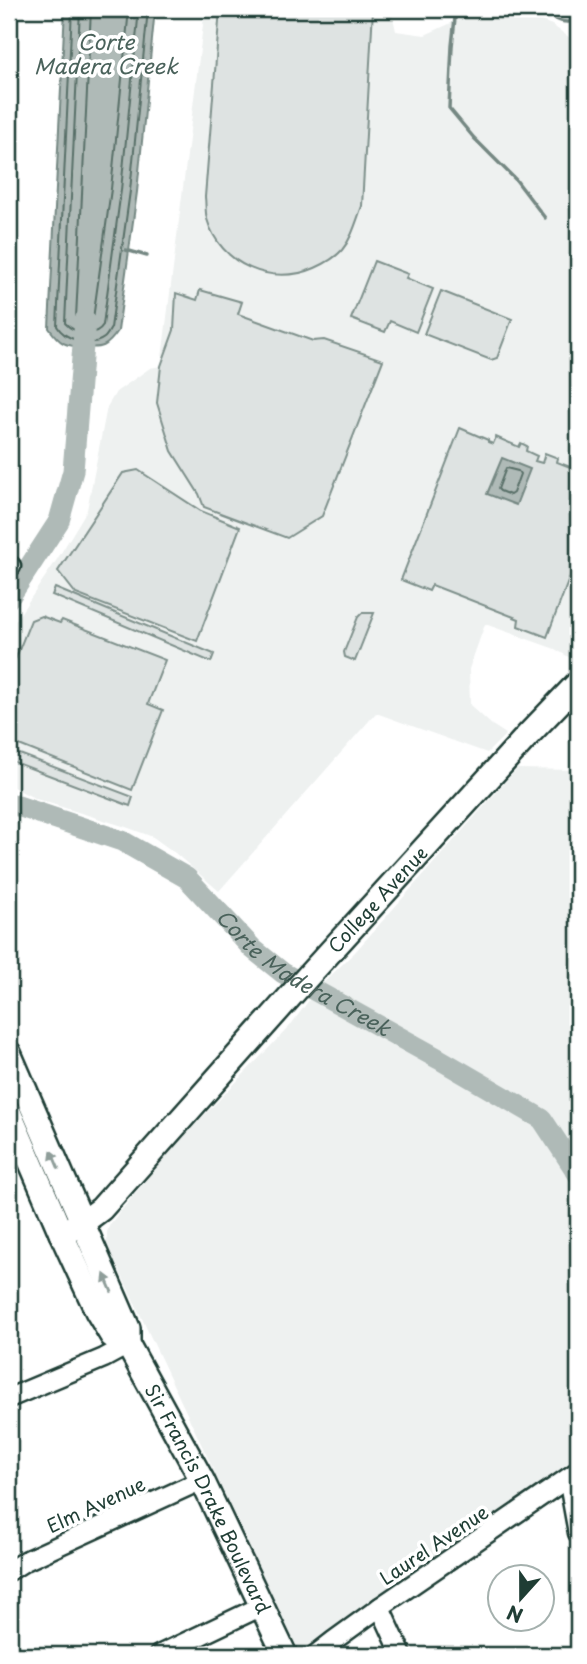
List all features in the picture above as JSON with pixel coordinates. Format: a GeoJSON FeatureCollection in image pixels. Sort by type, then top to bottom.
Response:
{"type":"FeatureCollection","features":[{"type":"Feature","properties":{"kind":"main road","name":"College Avenue"},"geometry":{"type":"LineString","coordinates":[[61,1233],[102,1209],[306,978],[578,683]]}},
{"type":"Feature","properties":{"kind":"main road","name":"Sir Francis Drake Boulevard"},"geometry":{"type":"LineString","coordinates":[[9,1053],[128,1328],[128,1345],[202,1480],[285,1655]]}},
{"type":"Feature","properties":{"kind":"main road","name":"Sir Francis Drake Boulevard"},"geometry":{"type":"LineString","coordinates":[[11,1127],[97,1311],[112,1336],[128,1345]]}},
{"type":"Feature","properties":{"kind":"street"},"geometry":{"type":"LineString","coordinates":[[9,1398],[104,1358],[128,1345]]}},
{"type":"Feature","properties":{"kind":"street"},"geometry":{"type":"LineString","coordinates":[[573,1474],[578,1533]]}},
{"type":"Feature","properties":{"kind":"street","name":"Laurel Avenue"},"geometry":{"type":"LineString","coordinates":[[315,1655],[573,1474]]}},
{"type":"Feature","properties":{"kind":"street","name":"Elm Avenue"},"geometry":{"type":"LineString","coordinates":[[9,1571],[25,1561],[202,1480]]}},
{"type":"Feature","properties":{"kind":"street"},"geometry":{"type":"LineString","coordinates":[[159,1655],[262,1606]]}},
{"type":"Feature","properties":{"kind":"street"},"geometry":{"type":"LineString","coordinates":[[380,1607],[402,1655]]}},
{"type":"Feature","properties":{"kind":"shaded area"},"geometry":{"type":"Polygon","coordinates":[[[205,9],[391,9],[396,31],[425,35],[482,9],[509,9],[552,25],[570,38],[578,52],[578,217],[570,226],[578,235],[578,660],[577,662],[555,649],[485,624],[469,669],[470,705],[506,734],[487,753],[376,713],[219,891],[153,837],[36,799],[9,785],[9,630],[87,510],[107,407],[116,392],[150,368],[161,366],[205,9]]]}},
{"type":"Feature","properties":{"kind":"shaded area"},"geometry":{"type":"Polygon","coordinates":[[[220,9],[373,9],[362,206],[342,250],[315,268],[282,275],[250,268],[223,249],[207,219],[205,197],[220,9]]]}},
{"type":"Feature","properties":{"kind":"shaded area"},"geometry":{"type":"Polygon","coordinates":[[[374,261],[408,274],[406,278],[433,289],[416,332],[390,321],[385,332],[351,319],[374,261]]]}},
{"type":"Feature","properties":{"kind":"shaded area"},"geometry":{"type":"Polygon","coordinates":[[[200,290],[242,302],[238,314],[313,341],[324,340],[383,360],[322,516],[287,538],[204,507],[199,494],[172,451],[157,403],[161,366],[174,330],[176,293],[197,300],[200,290]]]}},
{"type":"Feature","properties":{"kind":"shaded area"},"geometry":{"type":"Polygon","coordinates":[[[441,291],[512,319],[497,358],[491,360],[424,334],[441,291]]]}},
{"type":"Feature","properties":{"kind":"shaded area"},"geometry":{"type":"Polygon","coordinates":[[[460,428],[493,444],[496,437],[519,447],[521,443],[527,446],[526,451],[537,456],[535,461],[542,463],[545,453],[558,458],[557,462],[578,470],[578,555],[547,637],[518,626],[519,619],[432,585],[429,591],[401,580],[460,428]]]}},
{"type":"Feature","properties":{"kind":"shaded area"},"geometry":{"type":"Polygon","coordinates":[[[138,470],[201,511],[240,527],[197,641],[76,594],[58,571],[123,473],[138,470]]]}},
{"type":"Feature","properties":{"kind":"shaded area"},"geometry":{"type":"Polygon","coordinates":[[[55,588],[214,654],[211,662],[52,595],[55,588]]]}},
{"type":"Feature","properties":{"kind":"shaded area"},"geometry":{"type":"Polygon","coordinates":[[[362,613],[374,613],[355,661],[345,657],[344,652],[362,613]]]}},
{"type":"Feature","properties":{"kind":"shaded area"},"geometry":{"type":"Polygon","coordinates":[[[41,616],[60,623],[62,620],[165,660],[148,704],[163,710],[132,790],[9,741],[9,675],[31,620],[41,616]]]}},
{"type":"Feature","properties":{"kind":"shaded area"},"geometry":{"type":"Polygon","coordinates":[[[9,750],[133,797],[130,806],[9,760],[9,750]]]}},
{"type":"Feature","properties":{"kind":"shaded area"},"geometry":{"type":"Polygon","coordinates":[[[517,769],[578,770],[578,1462],[516,1502],[309,1649],[301,1649],[296,1645],[113,1257],[107,1242],[107,1232],[110,1224],[170,1151],[290,1026],[318,988],[355,952],[517,769]]]}},
{"type":"Feature","properties":{"kind":"water","name":"Corte Madera Creek"},"geometry":{"type":"Polygon","coordinates":[[[65,9],[155,9],[137,192],[118,331],[107,344],[95,348],[64,343],[56,338],[49,328],[65,9]]]}},
{"type":"Feature","properties":{"kind":"water"},"geometry":{"type":"Polygon","coordinates":[[[502,458],[530,469],[516,505],[487,494],[502,458]]]}},
{"type":"Feature","properties":{"kind":"waterway"},"geometry":{"type":"LineString","coordinates":[[9,47],[18,9]]}},
{"type":"Feature","properties":{"kind":"waterway"},"geometry":{"type":"LineString","coordinates":[[545,9],[561,21],[578,21]]}},
{"type":"Feature","properties":{"kind":"waterway"},"geometry":{"type":"LineString","coordinates":[[455,18],[449,108],[474,138],[516,180],[545,218]]}},
{"type":"Feature","properties":{"kind":"waterway"},"geometry":{"type":"LineString","coordinates":[[126,250],[147,256]]}},
{"type":"Feature","properties":{"kind":"waterway","name":"Corte Madera Creek"},"geometry":{"type":"LineString","coordinates":[[9,598],[59,521],[73,471],[85,320]]}},
{"type":"Feature","properties":{"kind":"waterway","name":"Corte Madera Creek"},"geometry":{"type":"LineString","coordinates":[[9,803],[122,841],[187,878],[253,949],[283,973],[542,1119],[578,1174]]}}]}
